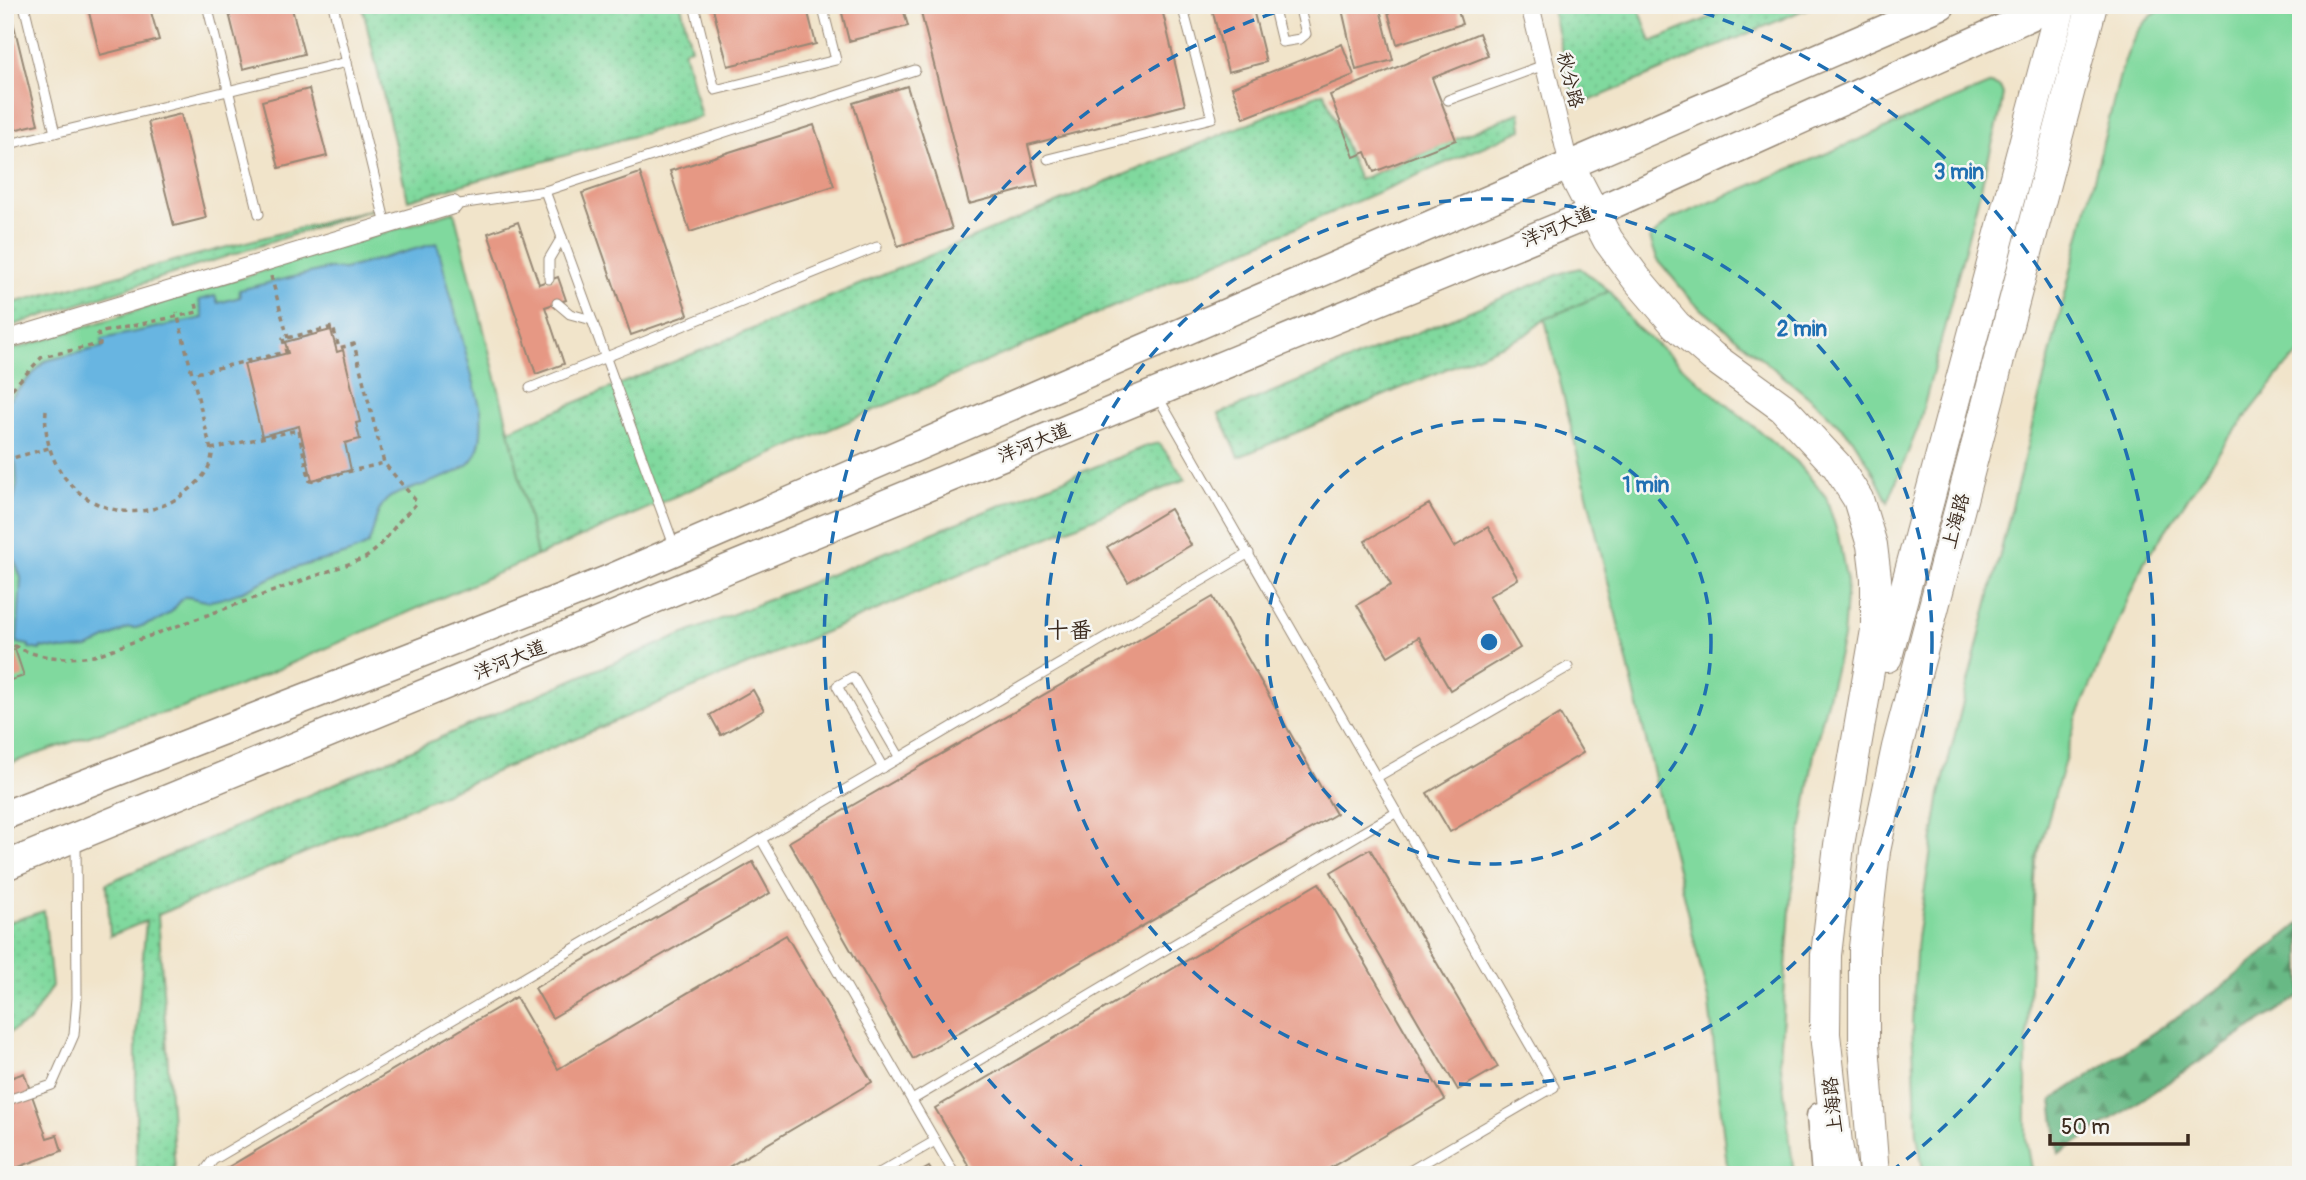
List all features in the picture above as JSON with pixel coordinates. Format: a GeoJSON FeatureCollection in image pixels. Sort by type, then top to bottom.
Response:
{"type":"FeatureCollection","features":[{"type":"Feature","properties":{"kind":"highway","name":"上海路"},"geometry":{"type":"LineString","coordinates":[[1839,845],[1894,628],[2062,5]]}},
{"type":"Feature","properties":{"kind":"highway","name":"上海路"},"geometry":{"type":"LineString","coordinates":[[1874,1175],[1864,1044],[1864,948],[1875,851],[1897,747],[2092,5]]}},
{"type":"Feature","properties":{"kind":"highway","name":"上海路"},"geometry":{"type":"LineString","coordinates":[[1569,165],[1608,240],[1676,325],[1713,357],[1783,408],[1837,466],[1858,499],[1872,545],[1876,578],[1876,629],[1839,845],[1826,955],[1825,1034],[1843,1175]]}},
{"type":"Feature","properties":{"kind":"main road","name":"洋河大道"},"geometry":{"type":"LineString","coordinates":[[5,815],[605,581],[1941,5]]}},
{"type":"Feature","properties":{"kind":"main road","name":"洋河大道"},"geometry":{"type":"LineString","coordinates":[[5,866],[1593,213],[2055,5]]}},
{"type":"Feature","properties":{"kind":"main road","name":"上海路"},"geometry":{"type":"LineString","coordinates":[[1825,1034],[1820,1108],[1825,1175]]}},
{"type":"Feature","properties":{"kind":"main road","name":"上海路"},"geometry":{"type":"LineString","coordinates":[[1864,1044],[1884,1175]]}},
{"type":"Feature","properties":{"kind":"street","name":"秋分路"},"geometry":{"type":"LineString","coordinates":[[1530,5],[1569,165]]}},
{"type":"Feature","properties":{"kind":"street"},"geometry":{"type":"LineString","coordinates":[[5,340],[453,205]]}},
{"type":"Feature","properties":{"kind":"lane"},"geometry":{"type":"LineString","coordinates":[[24,5],[55,133]]}},
{"type":"Feature","properties":{"kind":"lane"},"geometry":{"type":"LineString","coordinates":[[207,5],[259,214]]}},
{"type":"Feature","properties":{"kind":"lane"},"geometry":{"type":"LineString","coordinates":[[333,5],[386,225]]}},
{"type":"Feature","properties":{"kind":"lane"},"geometry":{"type":"LineString","coordinates":[[694,5],[715,90],[835,60],[822,5]]}},
{"type":"Feature","properties":{"kind":"lane"},"geometry":{"type":"LineString","coordinates":[[1048,159],[1212,118],[1182,5]]}},
{"type":"Feature","properties":{"kind":"lane"},"geometry":{"type":"LineString","coordinates":[[1273,5],[1282,43],[1290,43],[1307,34],[1299,5]]}},
{"type":"Feature","properties":{"kind":"lane"},"geometry":{"type":"LineString","coordinates":[[5,145],[347,62]]}},
{"type":"Feature","properties":{"kind":"lane"},"geometry":{"type":"LineString","coordinates":[[1448,100],[1545,65]]}},
{"type":"Feature","properties":{"kind":"lane"},"geometry":{"type":"LineString","coordinates":[[453,205],[545,191],[915,70]]}},
{"type":"Feature","properties":{"kind":"lane"},"geometry":{"type":"LineString","coordinates":[[545,191],[676,550]]}},
{"type":"Feature","properties":{"kind":"lane"},"geometry":{"type":"LineString","coordinates":[[549,279],[549,259],[562,237]]}},
{"type":"Feature","properties":{"kind":"lane"},"geometry":{"type":"LineString","coordinates":[[530,388],[877,247]]}},
{"type":"Feature","properties":{"kind":"lane"},"geometry":{"type":"LineString","coordinates":[[557,303],[570,314],[592,320]]}},
{"type":"Feature","properties":{"kind":"lane"},"geometry":{"type":"LineString","coordinates":[[1156,393],[1555,1087],[1403,1175]]}},
{"type":"Feature","properties":{"kind":"lane"},"geometry":{"type":"LineString","coordinates":[[202,1175],[213,1160],[1249,553]]}},
{"type":"Feature","properties":{"kind":"lane"},"geometry":{"type":"LineString","coordinates":[[1377,777],[1568,667]]}},
{"type":"Feature","properties":{"kind":"lane"},"geometry":{"type":"LineString","coordinates":[[883,768],[836,686],[853,677],[900,758]]}},
{"type":"Feature","properties":{"kind":"lane"},"geometry":{"type":"LineString","coordinates":[[912,1100],[1397,812]]}},
{"type":"Feature","properties":{"kind":"lane"},"geometry":{"type":"LineString","coordinates":[[5,1101],[52,1085],[74,1035],[77,998],[76,838]]}},
{"type":"Feature","properties":{"kind":"lane"},"geometry":{"type":"LineString","coordinates":[[761,839],[955,1175]]}},
{"type":"Feature","properties":{"kind":"lane"},"geometry":{"type":"LineString","coordinates":[[876,1175],[935,1141]]}},
{"type":"Feature","properties":{"kind":"path"},"geometry":{"type":"LineString","coordinates":[[271,276],[288,338]]}},
{"type":"Feature","properties":{"kind":"path"},"geometry":{"type":"LineString","coordinates":[[5,396],[42,357],[100,344],[98,333],[198,312],[192,284]]}},
{"type":"Feature","properties":{"kind":"path"},"geometry":{"type":"LineString","coordinates":[[46,410],[45,427],[49,448],[62,476],[84,497],[99,505],[134,511],[165,505],[180,497],[197,483],[212,460],[177,313]]}},
{"type":"Feature","properties":{"kind":"path"},"geometry":{"type":"LineString","coordinates":[[5,640],[21,651],[35,656],[55,659],[94,656],[365,558],[384,542],[398,522],[409,514],[416,502],[384,463],[355,344],[339,348],[332,327],[283,339],[286,352],[192,374]]}},
{"type":"Feature","properties":{"kind":"path"},"geometry":{"type":"LineString","coordinates":[[211,449],[298,430],[310,481],[384,463]]}},
{"type":"Feature","properties":{"kind":"path"},"geometry":{"type":"LineString","coordinates":[[5,460],[49,448]]}},
{"type":"Feature","properties":{"kind":"green space"},"geometry":{"type":"Polygon","coordinates":[[[362,5],[681,5],[691,48],[684,50],[701,117],[408,200],[362,5]]]}},
{"type":"Feature","properties":{"kind":"green space"},"geometry":{"type":"Polygon","coordinates":[[[1551,5],[1638,5],[1651,42],[1740,5],[1815,5],[1587,102],[1578,98],[1570,86],[1551,5]]]}},
{"type":"Feature","properties":{"kind":"green space"},"geometry":{"type":"Polygon","coordinates":[[[2170,5],[2301,5],[2301,353],[2288,364],[2226,442],[2144,562],[2077,717],[2036,862],[2026,1061],[2026,1141],[2032,1175],[1924,1175],[1917,1135],[1912,1023],[1917,938],[1940,794],[2120,75],[2142,25],[2170,5]]]}},
{"type":"Feature","properties":{"kind":"green space"},"geometry":{"type":"Polygon","coordinates":[[[1991,84],[2000,87],[2003,94],[2000,114],[1919,425],[1888,502],[1852,438],[1817,404],[1693,302],[1657,259],[1650,238],[1671,219],[1991,84]]]}},
{"type":"Feature","properties":{"kind":"green space"},"geometry":{"type":"Polygon","coordinates":[[[1324,92],[1359,180],[1520,112],[1522,130],[537,556],[509,430],[1324,92]]]}},
{"type":"Feature","properties":{"kind":"green space"},"geometry":{"type":"Polygon","coordinates":[[[373,209],[5,328],[5,305],[373,209]]]}},
{"type":"Feature","properties":{"kind":"green space"},"geometry":{"type":"Polygon","coordinates":[[[454,211],[509,430],[537,556],[249,682],[180,709],[136,720],[5,765],[5,352],[454,211]]]}},
{"type":"Feature","properties":{"kind":"green space"},"geometry":{"type":"Polygon","coordinates":[[[1580,268],[1610,291],[1545,319],[1524,336],[1239,457],[1219,414],[1580,268]]]}},
{"type":"Feature","properties":{"kind":"green space"},"geometry":{"type":"Polygon","coordinates":[[[1610,291],[1633,324],[1797,462],[1826,497],[1838,535],[1847,582],[1843,638],[1815,748],[1791,894],[1780,1058],[1794,1175],[1728,1175],[1709,1003],[1545,319],[1610,291]]]}},
{"type":"Feature","properties":{"kind":"green space"},"geometry":{"type":"Polygon","coordinates":[[[1159,443],[1186,479],[158,915],[175,1170],[173,1175],[136,1175],[136,1037],[146,921],[110,936],[107,883],[586,674],[1159,443]]]}},
{"type":"Feature","properties":{"kind":"green space"},"geometry":{"type":"Polygon","coordinates":[[[44,911],[52,986],[30,1021],[5,1035],[5,923],[44,911]]]}},
{"type":"Feature","properties":{"kind":"green space"},"geometry":{"type":"Polygon","coordinates":[[[2301,922],[2301,995],[2059,1154],[2052,1100],[2222,987],[2301,922]]]}},
{"type":"Feature","properties":{"kind":"water"},"geometry":{"type":"Polygon","coordinates":[[[437,243],[481,410],[479,445],[467,465],[446,477],[389,498],[380,510],[369,542],[356,551],[296,568],[220,599],[207,601],[184,597],[171,612],[157,621],[128,628],[88,648],[64,650],[41,647],[40,650],[17,643],[21,578],[5,534],[5,516],[13,503],[17,485],[16,465],[5,437],[5,404],[45,361],[103,347],[102,339],[203,318],[199,300],[215,296],[218,303],[240,297],[239,290],[326,269],[344,269],[437,243]]]}},
{"type":"Feature","properties":{"kind":"building"},"geometry":{"type":"Polygon","coordinates":[[[5,5],[9,5],[38,124],[5,132],[5,5]]]}},
{"type":"Feature","properties":{"kind":"building"},"geometry":{"type":"Polygon","coordinates":[[[87,5],[149,5],[159,40],[100,55],[87,5]]]}},
{"type":"Feature","properties":{"kind":"building"},"geometry":{"type":"Polygon","coordinates":[[[227,5],[291,5],[304,54],[243,69],[227,5]]]}},
{"type":"Feature","properties":{"kind":"building"},"geometry":{"type":"Polygon","coordinates":[[[712,5],[806,5],[816,44],[728,66],[712,5]]]}},
{"type":"Feature","properties":{"kind":"building"},"geometry":{"type":"Polygon","coordinates":[[[840,5],[902,5],[908,26],[849,41],[840,5]]]}},
{"type":"Feature","properties":{"kind":"building"},"geometry":{"type":"Polygon","coordinates":[[[919,5],[1161,5],[1185,105],[1028,145],[1038,186],[969,204],[919,5]]]}},
{"type":"Feature","properties":{"kind":"building"},"geometry":{"type":"Polygon","coordinates":[[[1211,5],[1252,5],[1266,62],[1228,72],[1211,5]]]}},
{"type":"Feature","properties":{"kind":"building"},"geometry":{"type":"Polygon","coordinates":[[[1341,5],[1379,5],[1393,60],[1356,70],[1341,5]]]}},
{"type":"Feature","properties":{"kind":"building"},"geometry":{"type":"Polygon","coordinates":[[[1386,5],[1456,5],[1462,24],[1397,44],[1386,5]]]}},
{"type":"Feature","properties":{"kind":"building"},"geometry":{"type":"Polygon","coordinates":[[[1479,33],[1488,56],[1432,78],[1456,140],[1374,172],[1366,152],[1354,157],[1330,95],[1479,33]]]}},
{"type":"Feature","properties":{"kind":"building"},"geometry":{"type":"Polygon","coordinates":[[[1342,44],[1354,75],[1244,118],[1232,87],[1342,44]]]}},
{"type":"Feature","properties":{"kind":"building"},"geometry":{"type":"Polygon","coordinates":[[[907,86],[952,229],[898,246],[853,103],[907,86]]]}},
{"type":"Feature","properties":{"kind":"building"},"geometry":{"type":"Polygon","coordinates":[[[309,89],[327,156],[279,168],[262,101],[309,89]]]}},
{"type":"Feature","properties":{"kind":"building"},"geometry":{"type":"Polygon","coordinates":[[[181,114],[206,218],[174,226],[148,122],[181,114]]]}},
{"type":"Feature","properties":{"kind":"building"},"geometry":{"type":"Polygon","coordinates":[[[814,125],[834,186],[690,232],[670,171],[814,125]]]}},
{"type":"Feature","properties":{"kind":"building"},"geometry":{"type":"Polygon","coordinates":[[[640,173],[688,315],[631,335],[582,193],[640,173]]]}},
{"type":"Feature","properties":{"kind":"building"},"geometry":{"type":"Polygon","coordinates":[[[518,222],[539,284],[558,277],[566,300],[545,307],[564,364],[536,374],[488,233],[518,222]]]}},
{"type":"Feature","properties":{"kind":"building"},"geometry":{"type":"Polygon","coordinates":[[[331,330],[337,352],[343,350],[360,422],[356,423],[360,439],[345,443],[351,470],[312,480],[299,426],[262,436],[244,364],[288,353],[285,342],[331,330]]]}},
{"type":"Feature","properties":{"kind":"building"},"geometry":{"type":"Polygon","coordinates":[[[1429,504],[1454,547],[1488,527],[1518,579],[1489,596],[1520,648],[1450,690],[1419,637],[1388,656],[1357,605],[1391,585],[1365,541],[1429,504]]]}},
{"type":"Feature","properties":{"kind":"building"},"geometry":{"type":"Polygon","coordinates":[[[1170,509],[1191,545],[1128,582],[1107,547],[1170,509]]]}},
{"type":"Feature","properties":{"kind":"building"},"geometry":{"type":"Polygon","coordinates":[[[1213,597],[1336,814],[913,1059],[789,842],[1213,597]]]}},
{"type":"Feature","properties":{"kind":"building"},"geometry":{"type":"Polygon","coordinates":[[[15,649],[24,676],[11,680],[5,653],[15,649]]]}},
{"type":"Feature","properties":{"kind":"building"},"geometry":{"type":"Polygon","coordinates":[[[753,690],[764,710],[721,735],[710,715],[753,690]]]}},
{"type":"Feature","properties":{"kind":"building"},"geometry":{"type":"Polygon","coordinates":[[[1560,714],[1583,753],[1450,832],[1427,793],[1560,714]]]}},
{"type":"Feature","properties":{"kind":"building"},"geometry":{"type":"Polygon","coordinates":[[[1370,849],[1498,1067],[1458,1090],[1331,872],[1370,849]]]}},
{"type":"Feature","properties":{"kind":"building"},"geometry":{"type":"Polygon","coordinates":[[[753,862],[770,893],[552,1018],[535,988],[753,862]]]}},
{"type":"Feature","properties":{"kind":"building"},"geometry":{"type":"Polygon","coordinates":[[[1319,883],[1445,1100],[1318,1175],[974,1175],[935,1108],[1319,883]]]}},
{"type":"Feature","properties":{"kind":"building"},"geometry":{"type":"Polygon","coordinates":[[[786,935],[872,1082],[715,1175],[215,1175],[516,997],[558,1069],[786,935]]]}},
{"type":"Feature","properties":{"kind":"building"},"geometry":{"type":"Polygon","coordinates":[[[24,1073],[47,1138],[57,1135],[62,1151],[5,1172],[5,1080],[24,1073]]]}},
{"type":"Feature","properties":{"kind":"building"},"geometry":{"type":"Polygon","coordinates":[[[929,1167],[934,1175],[915,1175],[929,1167]]]}},
{"type":"Feature","properties":{"kind":"district","name":"十番"},"geometry":{"type":"Point","coordinates":[1069,630]}}]}
